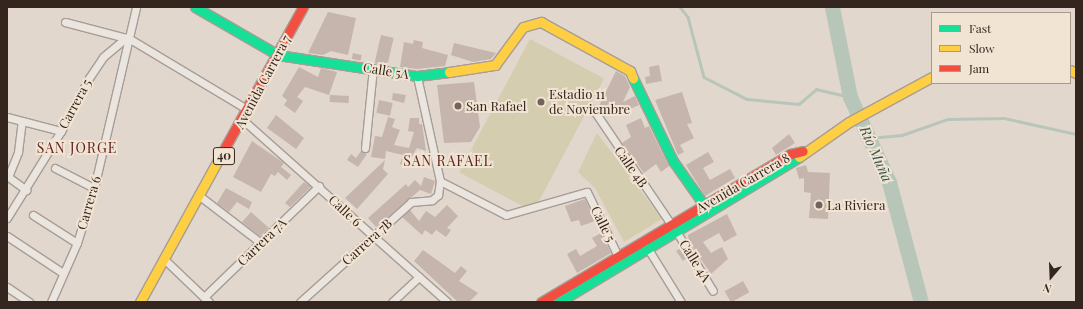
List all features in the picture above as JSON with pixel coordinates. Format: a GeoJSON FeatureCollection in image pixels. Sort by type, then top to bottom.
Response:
{"type":"FeatureCollection","features":[{"type":"Feature","properties":{"kind":"street","name":"Carrera 6"},"geometry":{"type":"LineString","coordinates":[[51,302],[77,243],[94,188],[136,7]]}},
{"type":"Feature","properties":{"kind":"street"},"geometry":{"type":"LineString","coordinates":[[195,7],[278,55]]}},
{"type":"Feature","properties":{"kind":"street","name":"Avenida Carrera 7"},"geometry":{"type":"LineString","coordinates":[[140,302],[243,120],[303,7]]}},
{"type":"Feature","properties":{"kind":"street"},"geometry":{"type":"LineString","coordinates":[[65,22],[128,39],[248,110]]}},
{"type":"Feature","properties":{"kind":"street","name":"Calle 5A"},"geometry":{"type":"LineString","coordinates":[[278,55],[373,68],[417,76],[495,65],[523,27],[541,22],[621,64],[636,80],[673,161],[704,205]]}},
{"type":"Feature","properties":{"kind":"street","name":"Carrera 5"},"geometry":{"type":"LineString","coordinates":[[7,218],[26,190],[103,57],[128,39]]}},
{"type":"Feature","properties":{"kind":"street"},"geometry":{"type":"LineString","coordinates":[[365,148],[373,68]]}},
{"type":"Feature","properties":{"kind":"street"},"geometry":{"type":"LineString","coordinates":[[417,76],[440,181]]}},
{"type":"Feature","properties":{"kind":"street"},"geometry":{"type":"LineString","coordinates":[[803,151],[870,109],[931,78]]}},
{"type":"Feature","properties":{"kind":"street","name":"Calle 4B"},"geometry":{"type":"LineString","coordinates":[[593,109],[674,228]]}},
{"type":"Feature","properties":{"kind":"street"},"geometry":{"type":"LineString","coordinates":[[7,117],[61,131]]}},
{"type":"Feature","properties":{"kind":"street","name":"Calle 6"},"geometry":{"type":"LineString","coordinates":[[243,120],[319,186],[447,302]]}},
{"type":"Feature","properties":{"kind":"street"},"geometry":{"type":"LineString","coordinates":[[22,121],[18,152],[7,177],[26,190]]}},
{"type":"Feature","properties":{"kind":"street","name":"Avenida Carrera 8"},"geometry":{"type":"LineString","coordinates":[[674,228],[704,205],[790,154],[803,151]]}},
{"type":"Feature","properties":{"kind":"street","name":"Avenida Carrera 8"},"geometry":{"type":"LineString","coordinates":[[559,302],[674,228],[796,159],[803,151]]}},
{"type":"Feature","properties":{"kind":"street"},"geometry":{"type":"LineString","coordinates":[[55,168],[94,188]]}},
{"type":"Feature","properties":{"kind":"street","name":"Calle 5"},"geometry":{"type":"LineString","coordinates":[[440,181],[506,216],[587,192],[618,256]]}},
{"type":"Feature","properties":{"kind":"street","name":"Carrera 7B"},"geometry":{"type":"LineString","coordinates":[[300,302],[374,237],[411,202],[436,199],[440,181]]}},
{"type":"Feature","properties":{"kind":"street","name":"Carrera 7A"},"geometry":{"type":"LineString","coordinates":[[207,300],[261,243],[319,186]]}},
{"type":"Feature","properties":{"kind":"street"},"geometry":{"type":"LineString","coordinates":[[201,196],[261,243]]}},
{"type":"Feature","properties":{"kind":"street"},"geometry":{"type":"LineString","coordinates":[[33,215],[77,243]]}},
{"type":"Feature","properties":{"kind":"street","name":"Calle 4A"},"geometry":{"type":"LineString","coordinates":[[674,228],[713,290]]}},
{"type":"Feature","properties":{"kind":"street"},"geometry":{"type":"LineString","coordinates":[[7,236],[63,274]]}},
{"type":"Feature","properties":{"kind":"street"},"geometry":{"type":"LineString","coordinates":[[646,245],[681,302]]}},
{"type":"Feature","properties":{"kind":"street","name":"Avenida Carrera 8"},"geometry":{"type":"LineString","coordinates":[[541,302],[618,256],[646,245]]}},
{"type":"Feature","properties":{"kind":"street"},"geometry":{"type":"LineString","coordinates":[[165,260],[207,300]]}},
{"type":"Feature","properties":{"kind":"street"},"geometry":{"type":"LineString","coordinates":[[392,302],[419,277]]}},
{"type":"Feature","properties":{"kind":"street"},"geometry":{"type":"LineString","coordinates":[[7,287],[29,302]]}},
{"type":"Feature","properties":{"kind":"shaded area","name":"Estadio 11 de Noviembre"},"geometry":{"type":"Polygon","coordinates":[[[530,39],[604,78],[533,212],[459,172],[530,39]]]}},
{"type":"Feature","properties":{"kind":"shaded area"},"geometry":{"type":"Polygon","coordinates":[[[597,133],[662,219],[624,242],[595,188],[578,172],[597,133]]]}},
{"type":"Feature","properties":{"kind":"building"},"geometry":{"type":"Polygon","coordinates":[[[328,12],[356,18],[348,55],[331,51],[323,55],[308,53],[328,12]]]}},
{"type":"Feature","properties":{"kind":"building"},"geometry":{"type":"Polygon","coordinates":[[[381,35],[394,38],[387,66],[374,63],[381,35]]]}},
{"type":"Feature","properties":{"kind":"building"},"geometry":{"type":"Polygon","coordinates":[[[414,40],[423,42],[422,48],[448,55],[445,66],[417,69],[400,67],[404,42],[413,44],[414,40]]]}},
{"type":"Feature","properties":{"kind":"building"},"geometry":{"type":"Polygon","coordinates":[[[454,43],[496,53],[491,59],[473,62],[451,55],[454,43]]]}},
{"type":"Feature","properties":{"kind":"building"},"geometry":{"type":"Polygon","coordinates":[[[353,53],[362,55],[360,61],[352,59],[353,53]]]}},
{"type":"Feature","properties":{"kind":"building"},"geometry":{"type":"Polygon","coordinates":[[[659,65],[662,81],[646,84],[645,77],[650,76],[649,67],[659,65]]]}},
{"type":"Feature","properties":{"kind":"building"},"geometry":{"type":"Polygon","coordinates":[[[299,67],[318,77],[321,68],[337,72],[329,95],[305,87],[297,97],[303,101],[295,113],[284,105],[287,100],[282,96],[299,67]]]}},
{"type":"Feature","properties":{"kind":"building"},"geometry":{"type":"Polygon","coordinates":[[[616,71],[625,76],[630,87],[623,102],[635,96],[639,105],[617,115],[599,106],[616,71]]]}},
{"type":"Feature","properties":{"kind":"building","name":"San Rafael"},"geometry":{"type":"Polygon","coordinates":[[[474,82],[480,127],[471,142],[444,143],[437,85],[474,82]]]}},
{"type":"Feature","properties":{"kind":"building"},"geometry":{"type":"Polygon","coordinates":[[[682,92],[692,123],[687,124],[694,138],[680,145],[684,152],[678,155],[655,100],[682,92]]]}},
{"type":"Feature","properties":{"kind":"building"},"geometry":{"type":"Polygon","coordinates":[[[393,93],[406,95],[404,103],[392,100],[393,93]]]}},
{"type":"Feature","properties":{"kind":"building"},"geometry":{"type":"Polygon","coordinates":[[[330,95],[349,96],[349,103],[330,102],[330,95]]]}},
{"type":"Feature","properties":{"kind":"building"},"geometry":{"type":"Polygon","coordinates":[[[379,100],[393,103],[390,116],[376,113],[379,100]]]}},
{"type":"Feature","properties":{"kind":"building"},"geometry":{"type":"Polygon","coordinates":[[[276,115],[304,138],[296,149],[267,128],[276,115]]]}},
{"type":"Feature","properties":{"kind":"building"},"geometry":{"type":"Polygon","coordinates":[[[388,117],[395,119],[392,127],[400,130],[394,145],[409,148],[414,132],[408,131],[410,118],[419,118],[419,124],[422,124],[426,151],[417,148],[406,166],[400,164],[403,155],[386,151],[385,159],[371,157],[375,136],[382,137],[388,117]]]}},
{"type":"Feature","properties":{"kind":"building"},"geometry":{"type":"Polygon","coordinates":[[[641,118],[645,128],[649,126],[669,166],[661,172],[656,164],[644,173],[622,143],[631,137],[626,125],[641,118]]]}},
{"type":"Feature","properties":{"kind":"building"},"geometry":{"type":"Polygon","coordinates":[[[789,134],[795,143],[776,155],[772,148],[789,134]]]}},
{"type":"Feature","properties":{"kind":"building"},"geometry":{"type":"Polygon","coordinates":[[[252,141],[284,163],[281,167],[291,175],[287,180],[278,172],[275,176],[271,174],[261,192],[233,177],[252,141]]]}},
{"type":"Feature","properties":{"kind":"building"},"geometry":{"type":"Polygon","coordinates":[[[361,151],[367,154],[358,167],[347,160],[351,154],[356,158],[361,151]]]}},
{"type":"Feature","properties":{"kind":"building"},"geometry":{"type":"Polygon","coordinates":[[[708,152],[714,162],[703,168],[710,180],[730,169],[735,178],[705,196],[686,165],[708,152]]]}},
{"type":"Feature","properties":{"kind":"building"},"geometry":{"type":"Polygon","coordinates":[[[385,160],[383,169],[388,174],[357,209],[345,198],[385,160]]]}},
{"type":"Feature","properties":{"kind":"building","name":"La Riviera"},"geometry":{"type":"Polygon","coordinates":[[[806,165],[808,172],[830,173],[828,219],[809,218],[811,193],[804,192],[804,178],[799,179],[796,168],[806,165]]]}},
{"type":"Feature","properties":{"kind":"building"},"geometry":{"type":"Polygon","coordinates":[[[424,177],[435,181],[431,194],[420,190],[376,227],[368,218],[406,184],[408,187],[415,180],[421,186],[424,177]]]}},
{"type":"Feature","properties":{"kind":"building"},"geometry":{"type":"Polygon","coordinates":[[[304,182],[311,187],[290,207],[285,203],[304,182]]]}},
{"type":"Feature","properties":{"kind":"building"},"geometry":{"type":"Polygon","coordinates":[[[226,188],[252,202],[249,209],[237,202],[229,212],[217,203],[226,188]]]}},
{"type":"Feature","properties":{"kind":"building"},"geometry":{"type":"Polygon","coordinates":[[[585,199],[595,221],[581,226],[579,220],[571,222],[565,206],[585,199]]]}},
{"type":"Feature","properties":{"kind":"building"},"geometry":{"type":"Polygon","coordinates":[[[447,205],[458,216],[447,228],[451,230],[446,237],[436,230],[432,235],[425,230],[422,235],[402,217],[410,210],[419,221],[426,211],[435,217],[447,205]]]}},
{"type":"Feature","properties":{"kind":"building"},"geometry":{"type":"Polygon","coordinates":[[[251,212],[269,228],[260,236],[242,222],[251,212]]]}},
{"type":"Feature","properties":{"kind":"building"},"geometry":{"type":"Polygon","coordinates":[[[727,214],[737,235],[724,242],[719,233],[703,242],[711,253],[722,247],[728,259],[711,274],[689,242],[688,235],[727,214]]]}},
{"type":"Feature","properties":{"kind":"building"},"geometry":{"type":"Polygon","coordinates":[[[601,233],[611,253],[577,273],[567,254],[576,249],[580,256],[597,246],[592,238],[601,233]]]}},
{"type":"Feature","properties":{"kind":"building"},"geometry":{"type":"Polygon","coordinates":[[[681,248],[687,258],[683,261],[676,251],[681,248]]]}},
{"type":"Feature","properties":{"kind":"building"},"geometry":{"type":"Polygon","coordinates":[[[423,250],[455,273],[461,266],[467,271],[459,281],[478,293],[469,302],[458,302],[414,261],[423,250]]]}},
{"type":"Feature","properties":{"kind":"building"},"geometry":{"type":"Polygon","coordinates":[[[743,281],[749,292],[731,302],[725,291],[743,281]]]}},
{"type":"Feature","properties":{"kind":"waterway"},"geometry":{"type":"LineString","coordinates":[[680,7],[688,17],[704,77],[747,99],[799,104],[816,89],[850,97]]}},
{"type":"Feature","properties":{"kind":"waterway","name":"Río Muña"},"geometry":{"type":"LineString","coordinates":[[832,7],[850,97],[889,182],[921,302]]}},
{"type":"Feature","properties":{"kind":"waterway"},"geometry":{"type":"LineString","coordinates":[[869,138],[902,135],[948,119],[1004,118],[1076,134]]}},
{"type":"Feature","properties":{"kind":"traffic: fast"},"geometry":{"type":"LineString","coordinates":[[195,7],[278,55],[417,76],[449,72]]}},
{"type":"Feature","properties":{"kind":"traffic: fast"},"geometry":{"type":"LineString","coordinates":[[633,78],[673,161],[704,205]]}},
{"type":"Feature","properties":{"kind":"traffic: fast"},"geometry":{"type":"LineString","coordinates":[[559,302],[799,157]]}},
{"type":"Feature","properties":{"kind":"traffic: slow"},"geometry":{"type":"LineString","coordinates":[[449,72],[495,65],[523,27],[541,22],[630,71],[633,78]]}},
{"type":"Feature","properties":{"kind":"traffic: slow"},"geometry":{"type":"LineString","coordinates":[[1071,70],[1076,73]]}},
{"type":"Feature","properties":{"kind":"traffic: slow"},"geometry":{"type":"LineString","coordinates":[[799,157],[849,122],[931,78]]}},
{"type":"Feature","properties":{"kind":"traffic: slow"},"geometry":{"type":"LineString","coordinates":[[140,302],[222,153]]}},
{"type":"Feature","properties":{"kind":"traffic: jam"},"geometry":{"type":"LineString","coordinates":[[222,153],[303,7]]}},
{"type":"Feature","properties":{"kind":"traffic: jam"},"geometry":{"type":"LineString","coordinates":[[541,302],[790,154],[803,151]]}},
{"type":"Feature","properties":{"kind":"place","name":"Estadio 11 de Noviembre"},"geometry":{"type":"Point","coordinates":[541,102]}},
{"type":"Feature","properties":{"kind":"place","name":"San Rafael"},"geometry":{"type":"Point","coordinates":[458,106]}},
{"type":"Feature","properties":{"kind":"place","name":"La Riviera"},"geometry":{"type":"Point","coordinates":[819,205]}},
{"type":"Feature","properties":{"kind":"district","name":"SAN JORGE"},"geometry":{"type":"Point","coordinates":[77,148]}},
{"type":"Feature","properties":{"kind":"district","name":"SAN RAFAEL"},"geometry":{"type":"Point","coordinates":[448,161]}}]}
